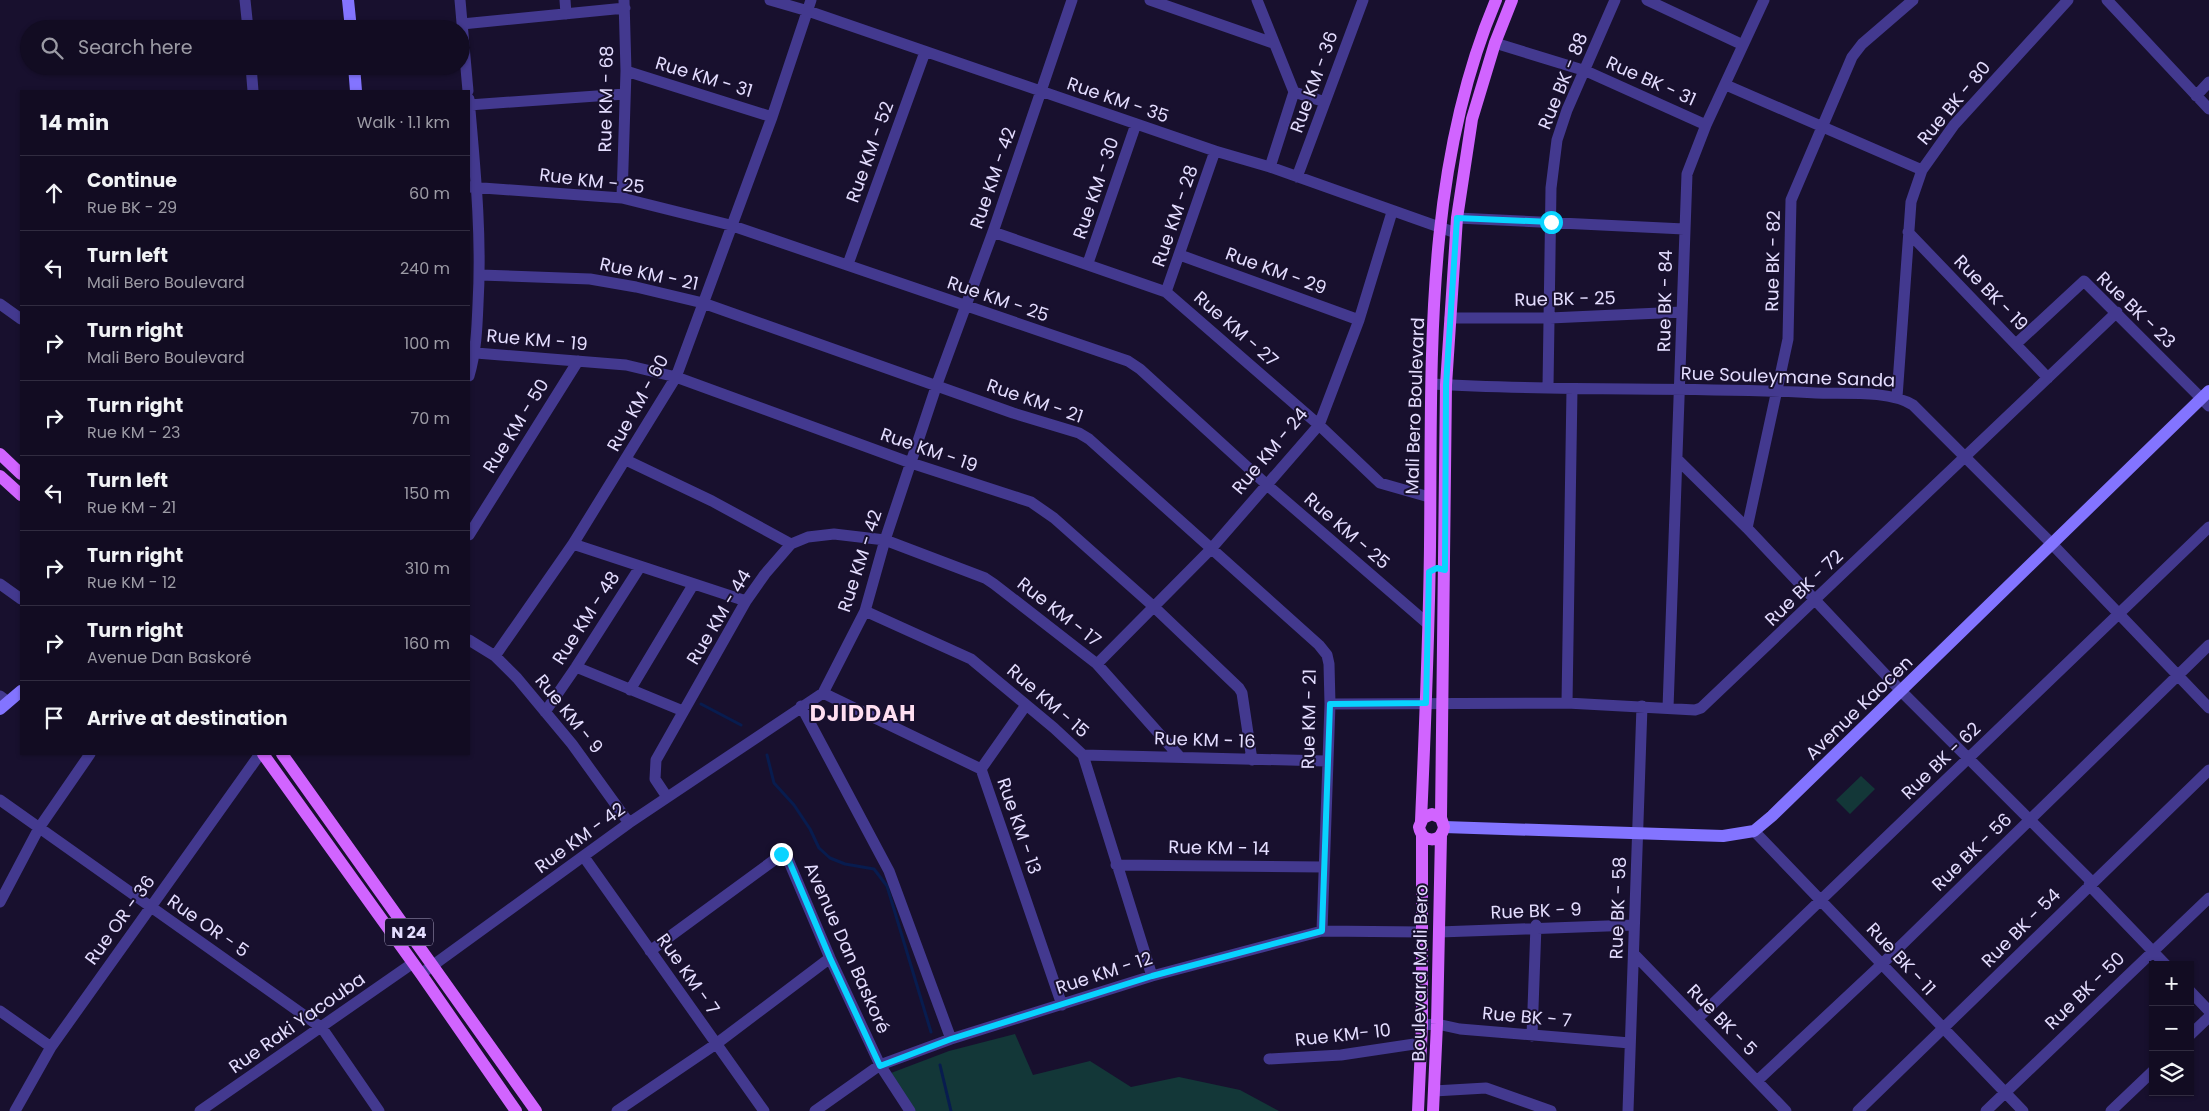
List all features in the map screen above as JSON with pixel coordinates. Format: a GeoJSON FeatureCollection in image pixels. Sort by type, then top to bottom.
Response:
{"type":"FeatureCollection","features":[{"type":"Feature","properties":{"kind":"main road","name":"Mali Bero Boulevard"},"geometry":{"type":"LineString","coordinates":[[1421,821],[1428,624],[1432,384],[1439,228],[1449,154],[1464,90],[1484,28],[1496,0]]}},
{"type":"Feature","properties":{"kind":"main road","name":"Mali Bero Boulevard"},"geometry":{"type":"LineString","coordinates":[[1442,827],[1446,385],[1457,218],[1472,119],[1495,43],[1512,0]]}},
{"type":"Feature","properties":{"kind":"main road"},"geometry":{"type":"LineString","coordinates":[[0,454],[20,473]]}},
{"type":"Feature","properties":{"kind":"main road"},"geometry":{"type":"LineString","coordinates":[[0,476],[20,494]]}},
{"type":"Feature","properties":{"kind":"main road"},"geometry":{"type":"LineString","coordinates":[[1430,544],[1437,547],[1445,544]]}},
{"type":"Feature","properties":{"kind":"main road"},"geometry":{"type":"LineString","coordinates":[[1429,572],[1437,568],[1445,570]]}},
{"type":"Feature","properties":{"kind":"main road","name":"N 24"},"geometry":{"type":"LineString","coordinates":[[263,755],[421,974],[516,1111]]}},
{"type":"Feature","properties":{"kind":"main road","name":"N 24"},"geometry":{"type":"LineString","coordinates":[[283,755],[536,1111]]}},
{"type":"Feature","properties":{"kind":"main road"},"geometry":{"type":"LineString","coordinates":[[1421,821],[1430,814],[1442,827],[1430,840],[1422,836]]}},
{"type":"Feature","properties":{"kind":"main road","name":"Boulevard Mali Bero"},"geometry":{"type":"LineString","coordinates":[[1418,1111],[1422,1024],[1422,836],[1419,827],[1421,821]]}},
{"type":"Feature","properties":{"kind":"main road","name":"Boulevard Mali Bero"},"geometry":{"type":"LineString","coordinates":[[1433,1111],[1438,1024],[1442,827]]}},
{"type":"Feature","properties":{"kind":"street"},"geometry":{"type":"LineString","coordinates":[[245,0],[247,20]]}},
{"type":"Feature","properties":{"kind":"street"},"geometry":{"type":"LineString","coordinates":[[348,0],[350,20]]}},
{"type":"Feature","properties":{"kind":"street"},"geometry":{"type":"LineString","coordinates":[[460,0],[462,20]]}},
{"type":"Feature","properties":{"kind":"street"},"geometry":{"type":"LineString","coordinates":[[565,0],[566,14]]}},
{"type":"Feature","properties":{"kind":"street","name":"Rue KM - 35"},"geometry":{"type":"LineString","coordinates":[[770,0],[810,5],[925,52],[1297,177],[1456,233]]}},
{"type":"Feature","properties":{"kind":"street","name":"Rue KM - 42"},"geometry":{"type":"LineString","coordinates":[[421,974],[434,967],[629,823],[823,693],[865,611],[937,384],[964,305],[993,232],[1072,0]]}},
{"type":"Feature","properties":{"kind":"street"},"geometry":{"type":"LineString","coordinates":[[1150,0],[1273,43]]}},
{"type":"Feature","properties":{"kind":"street"},"geometry":{"type":"LineString","coordinates":[[1257,0],[1294,92],[1270,168]]}},
{"type":"Feature","properties":{"kind":"street","name":"Rue KM - 36"},"geometry":{"type":"LineString","coordinates":[[1297,177],[1363,0]]}},
{"type":"Feature","properties":{"kind":"street","name":"Rue BK - 88"},"geometry":{"type":"LineString","coordinates":[[1548,387],[1553,168],[1559,134],[1567,110],[1586,71],[1615,0]]}},
{"type":"Feature","properties":{"kind":"street"},"geometry":{"type":"LineString","coordinates":[[1647,0],[1743,44]]}},
{"type":"Feature","properties":{"kind":"street","name":"Rue BK - 84"},"geometry":{"type":"LineString","coordinates":[[1668,708],[1681,390],[1687,174],[1706,125],[1764,0]]}},
{"type":"Feature","properties":{"kind":"street","name":"Rue BK - 82"},"geometry":{"type":"LineString","coordinates":[[1747,528],[1779,391],[1788,339],[1792,200],[1821,126],[1856,50],[1913,0]]}},
{"type":"Feature","properties":{"kind":"street","name":"Rue BK - 80"},"geometry":{"type":"LineString","coordinates":[[1898,397],[1911,202],[1922,170],[1954,125],[2068,0]]}},
{"type":"Feature","properties":{"kind":"street"},"geometry":{"type":"LineString","coordinates":[[2107,0],[2209,109]]}},
{"type":"Feature","properties":{"kind":"street"},"geometry":{"type":"LineString","coordinates":[[470,23],[566,14],[624,4]]}},
{"type":"Feature","properties":{"kind":"street","name":"Rue KM - 68"},"geometry":{"type":"LineString","coordinates":[[622,198],[626,71],[624,4]]}},
{"type":"Feature","properties":{"kind":"street","name":"Rue KM - 60"},"geometry":{"type":"LineString","coordinates":[[495,656],[573,544],[676,377],[730,225],[772,117],[810,5]]}},
{"type":"Feature","properties":{"kind":"street","name":"Rue BK - 31"},"geometry":{"type":"LineString","coordinates":[[1495,43],[1586,71],[1706,125]]}},
{"type":"Feature","properties":{"kind":"street","name":"Rue KM - 52"},"geometry":{"type":"LineString","coordinates":[[848,264],[925,52]]}},
{"type":"Feature","properties":{"kind":"street","name":"Rue KM - 31"},"geometry":{"type":"LineString","coordinates":[[626,71],[772,117]]}},
{"type":"Feature","properties":{"kind":"street"},"geometry":{"type":"LineString","coordinates":[[252,75],[253,90]]}},
{"type":"Feature","properties":{"kind":"street"},"geometry":{"type":"LineString","coordinates":[[355,75],[356,90]]}},
{"type":"Feature","properties":{"kind":"street"},"geometry":{"type":"LineString","coordinates":[[467,75],[468,90]]}},
{"type":"Feature","properties":{"kind":"street"},"geometry":{"type":"LineString","coordinates":[[2196,96],[2209,82]]}},
{"type":"Feature","properties":{"kind":"street"},"geometry":{"type":"LineString","coordinates":[[1726,85],[1922,170]]}},
{"type":"Feature","properties":{"kind":"street"},"geometry":{"type":"LineString","coordinates":[[1294,92],[1325,102]]}},
{"type":"Feature","properties":{"kind":"street"},"geometry":{"type":"LineString","coordinates":[[470,105],[625,94]]}},
{"type":"Feature","properties":{"kind":"street","name":"Rue KM - 30"},"geometry":{"type":"LineString","coordinates":[[1088,263],[1136,124]]}},
{"type":"Feature","properties":{"kind":"street"},"geometry":{"type":"LineString","coordinates":[[470,126],[480,275],[476,352],[470,373]]}},
{"type":"Feature","properties":{"kind":"street","name":"Rue KM - 28"},"geometry":{"type":"LineString","coordinates":[[1166,292],[1216,151]]}},
{"type":"Feature","properties":{"kind":"street","name":"Rue KM - 25"},"geometry":{"type":"LineString","coordinates":[[473,187],[622,198],[730,225],[848,264],[1134,365],[1266,484],[1428,624]]}},
{"type":"Feature","properties":{"kind":"street","name":"Rue KM - 24"},"geometry":{"type":"LineString","coordinates":[[1097,664],[1211,549],[1266,484],[1320,425],[1359,320],[1392,212]]}},
{"type":"Feature","properties":{"kind":"street"},"geometry":{"type":"LineString","coordinates":[[1457,218],[1684,229]]}},
{"type":"Feature","properties":{"kind":"street","name":"Rue KM - 27"},"geometry":{"type":"LineString","coordinates":[[993,232],[1088,263],[1166,292],[1320,425],[1384,485],[1429,497]]}},
{"type":"Feature","properties":{"kind":"street","name":"Rue BK - 19"},"geometry":{"type":"LineString","coordinates":[[1908,232],[2048,378]]}},
{"type":"Feature","properties":{"kind":"street","name":"Rue KM - 29"},"geometry":{"type":"LineString","coordinates":[[1180,255],[1359,320]]}},
{"type":"Feature","properties":{"kind":"street","name":"Rue KM - 21"},"geometry":{"type":"LineString","coordinates":[[480,275],[590,279],[636,286],[703,303],[937,384],[1013,413],[1084,436],[1327,654],[1330,704],[1326,762],[1322,931]]}},
{"type":"Feature","properties":{"kind":"street","name":"Rue BK - 23"},"geometry":{"type":"LineString","coordinates":[[2016,344],[2080,282],[2087,283],[2207,399]]}},
{"type":"Feature","properties":{"kind":"street"},"geometry":{"type":"LineString","coordinates":[[0,304],[20,318]]}},
{"type":"Feature","properties":{"kind":"street","name":"Rue BK - 25"},"geometry":{"type":"LineString","coordinates":[[1450,318],[1550,318],[1682,312]]}},
{"type":"Feature","properties":{"kind":"street","name":"Rue BK - 72"},"geometry":{"type":"LineString","coordinates":[[1330,704],[1567,702],[1695,710],[1707,704],[2117,312]]}},
{"type":"Feature","properties":{"kind":"street","name":"Rue KM - 19"},"geometry":{"type":"LineString","coordinates":[[476,352],[626,365],[676,377],[911,463],[1030,502],[1042,509],[1153,606],[1239,688],[1242,693],[1252,760]]}},
{"type":"Feature","properties":{"kind":"street","name":"Rue KM - 50"},"geometry":{"type":"LineString","coordinates":[[470,533],[578,361]]}},
{"type":"Feature","properties":{"kind":"street","name":"Rue Souleymane Sanda"},"geometry":{"type":"LineString","coordinates":[[1432,384],[1572,389],[1779,391],[1898,397],[1913,405],[1966,457],[2119,612],[2209,708]]}},
{"type":"Feature","properties":{"kind":"street"},"geometry":{"type":"LineString","coordinates":[[1567,702],[1572,389]]}},
{"type":"Feature","properties":{"kind":"street","name":"Avenue Kaocen"},"geometry":{"type":"LineString","coordinates":[[1754,831],[1772,816],[2052,544],[2207,399]]}},
{"type":"Feature","properties":{"kind":"street"},"geometry":{"type":"LineString","coordinates":[[626,460],[712,501],[791,544],[808,537],[834,534],[886,540]]}},
{"type":"Feature","properties":{"kind":"street"},"geometry":{"type":"LineString","coordinates":[[1678,460],[1747,528],[1901,691],[2091,883],[2162,961]]}},
{"type":"Feature","properties":{"kind":"street","name":"Rue BK - 62"},"geometry":{"type":"LineString","coordinates":[[1698,1019],[2209,527]]}},
{"type":"Feature","properties":{"kind":"street","name":"Rue KM - 17"},"geometry":{"type":"LineString","coordinates":[[886,540],[985,578],[1097,664],[1179,756]]}},
{"type":"Feature","properties":{"kind":"street"},"geometry":{"type":"LineString","coordinates":[[573,544],[746,601]]}},
{"type":"Feature","properties":{"kind":"street","name":"Rue KM - 44"},"geometry":{"type":"LineString","coordinates":[[667,797],[655,779],[656,760],[746,601],[765,574],[791,544]]}},
{"type":"Feature","properties":{"kind":"street","name":"Rue KM - 48"},"geometry":{"type":"LineString","coordinates":[[545,712],[640,567]]}},
{"type":"Feature","properties":{"kind":"street"},"geometry":{"type":"LineString","coordinates":[[0,584],[20,598]]}},
{"type":"Feature","properties":{"kind":"street"},"geometry":{"type":"LineString","coordinates":[[630,690],[693,585]]}},
{"type":"Feature","properties":{"kind":"street","name":"Rue KM - 15"},"geometry":{"type":"LineString","coordinates":[[865,611],[966,656],[984,668],[1082,755],[1152,976]]}},
{"type":"Feature","properties":{"kind":"street","name":"Rue KM - 9"},"geometry":{"type":"LineString","coordinates":[[470,641],[495,656],[545,712],[600,781],[629,823]]}},
{"type":"Feature","properties":{"kind":"street","name":"Rue BK - 56"},"geometry":{"type":"LineString","coordinates":[[1757,1081],[2106,749],[2178,674],[2209,646]]}},
{"type":"Feature","properties":{"kind":"street"},"geometry":{"type":"LineString","coordinates":[[576,667],[683,711]]}},
{"type":"Feature","properties":{"kind":"street"},"geometry":{"type":"LineString","coordinates":[[3,702],[20,692]]}},
{"type":"Feature","properties":{"kind":"street","name":"Rue KM - 13"},"geometry":{"type":"LineString","coordinates":[[823,693],[981,769],[1062,1005]]}},
{"type":"Feature","properties":{"kind":"street"},"geometry":{"type":"LineString","coordinates":[[981,769],[1026,705]]}},
{"type":"Feature","properties":{"kind":"street"},"geometry":{"type":"LineString","coordinates":[[801,706],[889,871],[951,1039]]}},
{"type":"Feature","properties":{"kind":"street","name":"Rue BK - 58"},"geometry":{"type":"LineString","coordinates":[[1628,1111],[1642,706]]}},
{"type":"Feature","properties":{"kind":"street"},"geometry":{"type":"LineString","coordinates":[[0,902],[39,828],[89,755]]}},
{"type":"Feature","properties":{"kind":"street","name":"Rue OR - 36"},"geometry":{"type":"LineString","coordinates":[[15,1111],[51,1047],[261,755]]}},
{"type":"Feature","properties":{"kind":"street","name":"Rue KM - 16"},"geometry":{"type":"LineString","coordinates":[[1082,755],[1179,756],[1326,762]]}},
{"type":"Feature","properties":{"kind":"street","name":"Rue BK - 54"},"geometry":{"type":"LineString","coordinates":[[1858,1111],[2209,770]]}},
{"type":"Feature","properties":{"kind":"street","name":"Rue OR - 5"},"geometry":{"type":"LineString","coordinates":[[0,800],[322,1028]]}},
{"type":"Feature","properties":{"kind":"street"},"geometry":{"type":"LineString","coordinates":[[1442,827],[1723,836],[1754,831]]}},
{"type":"Feature","properties":{"kind":"street","name":"Rue BK - 11"},"geometry":{"type":"LineString","coordinates":[[1754,831],[2023,1111]]}},
{"type":"Feature","properties":{"kind":"street","name":"Avenue Dan Baskoré"},"geometry":{"type":"LineString","coordinates":[[650,951],[781,854],[787,856],[830,958],[880,1066],[910,1111]]}},
{"type":"Feature","properties":{"kind":"street","name":"Rue KM - 7"},"geometry":{"type":"LineString","coordinates":[[584,858],[764,1111]]}},
{"type":"Feature","properties":{"kind":"street","name":"Rue KM - 14"},"geometry":{"type":"LineString","coordinates":[[1116,864],[1323,867]]}},
{"type":"Feature","properties":{"kind":"street","name":"Rue BK - 50"},"geometry":{"type":"LineString","coordinates":[[1986,1111],[2152,950],[2209,898]]}},
{"type":"Feature","properties":{"kind":"street","name":"Rue BK - 9"},"geometry":{"type":"LineString","coordinates":[[1439,932],[1536,927],[1634,925]]}},
{"type":"Feature","properties":{"kind":"street"},"geometry":{"type":"LineString","coordinates":[[1532,1036],[1536,927]]}},
{"type":"Feature","properties":{"kind":"street","name":"Rue KM - 12"},"geometry":{"type":"LineString","coordinates":[[815,1111],[880,1066],[951,1039],[1152,976],[1322,931],[1422,932]]}},
{"type":"Feature","properties":{"kind":"street","name":"Rue BK - 5"},"geometry":{"type":"LineString","coordinates":[[1634,954],[1786,1111]]}},
{"type":"Feature","properties":{"kind":"street"},"geometry":{"type":"LineString","coordinates":[[617,1111],[716,1044],[830,958]]}},
{"type":"Feature","properties":{"kind":"street","name":"Rue Raki Yacouba"},"geometry":{"type":"LineString","coordinates":[[200,1111],[413,963]]}},
{"type":"Feature","properties":{"kind":"street"},"geometry":{"type":"LineString","coordinates":[[2194,995],[2209,1011]]}},
{"type":"Feature","properties":{"kind":"street"},"geometry":{"type":"LineString","coordinates":[[0,1011],[51,1047]]}},
{"type":"Feature","properties":{"kind":"street"},"geometry":{"type":"LineString","coordinates":[[2194,1031],[2209,1017]]}},
{"type":"Feature","properties":{"kind":"street","name":"Rue BK - 7"},"geometry":{"type":"LineString","coordinates":[[1422,1024],[1508,1031],[1532,1036],[1630,1043]]}},
{"type":"Feature","properties":{"kind":"street"},"geometry":{"type":"LineString","coordinates":[[322,1028],[379,1111]]}},
{"type":"Feature","properties":{"kind":"street","name":"Rue KM- 10"},"geometry":{"type":"LineString","coordinates":[[1269,1059],[1342,1055],[1421,1043]]}},
{"type":"Feature","properties":{"kind":"street"},"geometry":{"type":"LineString","coordinates":[[2111,1111],[2149,1075]]}},
{"type":"Feature","properties":{"kind":"street"},"geometry":{"type":"LineString","coordinates":[[1434,1090],[1486,1088],[1551,1111]]}},
{"type":"Feature","properties":{"kind":"green space"},"geometry":{"type":"Polygon","coordinates":[[[1861,776],[1875,789],[1850,814],[1836,800],[1861,776]]]}},
{"type":"Feature","properties":{"kind":"green space"},"geometry":{"type":"Polygon","coordinates":[[[1015,1034],[1033,1075],[1090,1061],[1131,1087],[1179,1077],[1240,1090],[1279,1111],[914,1111],[891,1073],[949,1051],[1015,1034]]]}},
{"type":"Feature","properties":{"kind":"waterway"},"geometry":{"type":"LineString","coordinates":[[701,704],[741,725]]}},
{"type":"Feature","properties":{"kind":"waterway"},"geometry":{"type":"LineString","coordinates":[[767,755],[774,783],[794,805],[810,829],[819,848],[830,858],[845,864],[874,869],[887,886],[931,1032]]}},
{"type":"Feature","properties":{"kind":"waterway"},"geometry":{"type":"LineString","coordinates":[[940,1065],[951,1111]]}},
{"type":"Feature","properties":{"kind":"district","name":"DJIDDAH"},"geometry":{"type":"Point","coordinates":[863,713]}},
{"type":"Feature","properties":{"kind":"route"},"geometry":{"type":"LineString","coordinates":[[781,854],[787,856],[830,958],[880,1066],[951,1039],[1152,976],[1322,931],[1326,762],[1330,704],[1426,703],[1429,572],[1434,568],[1445,570],[1446,385],[1457,218],[1551,222]]}}]}
